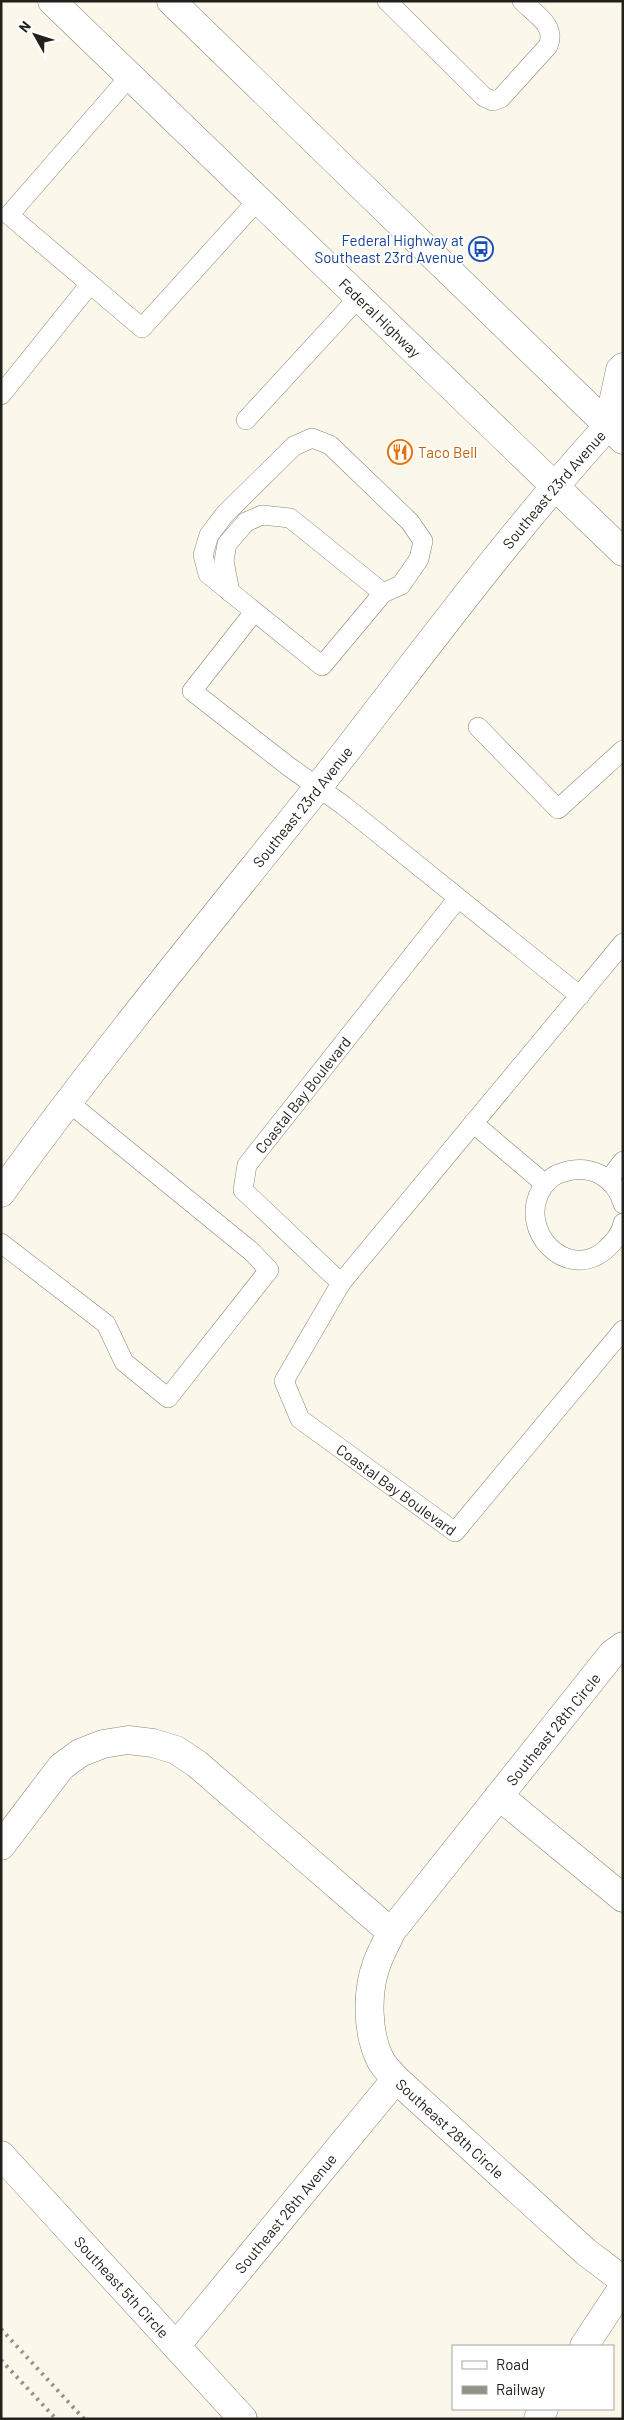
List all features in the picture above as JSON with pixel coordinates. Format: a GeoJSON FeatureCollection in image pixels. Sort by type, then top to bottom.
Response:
{"type":"FeatureCollection","features":[{"type":"Feature","properties":{"kind":"street","name":"Federal Highway"},"geometry":{"type":"LineString","coordinates":[[52,1],[623,552]]}},
{"type":"Feature","properties":{"kind":"street"},"geometry":{"type":"LineString","coordinates":[[171,1],[618,429]]}},
{"type":"Feature","properties":{"kind":"street"},"geometry":{"type":"LineString","coordinates":[[618,429],[620,370],[623,367]]}},
{"type":"Feature","properties":{"kind":"street","name":"Southeast 23rd Avenue"},"geometry":{"type":"LineString","coordinates":[[1,1192],[67,1101],[318,786],[554,485],[618,429]]}},
{"type":"Feature","properties":{"kind":"street","name":"Southeast 28th Circle"},"geometry":{"type":"LineString","coordinates":[[623,1646],[612,1654],[391,1932],[376,1964],[371,1988],[370,2013],[381,2061],[396,2079],[586,2252],[623,2280]]}},
{"type":"Feature","properties":{"kind":"street"},"geometry":{"type":"LineString","coordinates":[[1,1846],[61,1767],[80,1753],[96,1747],[128,1740],[153,1742],[176,1750],[197,1764],[391,1932]]}},
{"type":"Feature","properties":{"kind":"street"},"geometry":{"type":"LineString","coordinates":[[499,1796],[623,1898]]}},
{"type":"Feature","properties":{"kind":"street","name":"Southeast 26th Avenue"},"geometry":{"type":"LineString","coordinates":[[176,2346],[396,2079]]}},
{"type":"Feature","properties":{"kind":"street","name":"Southeast 5th Circle"},"geometry":{"type":"LineString","coordinates":[[1,2156],[243,2419]]}},
{"type":"Feature","properties":{"kind":"street"},"geometry":{"type":"LineString","coordinates":[[585,2345],[623,2287]]}},
{"type":"Feature","properties":{"kind":"lane"},"geometry":{"type":"LineString","coordinates":[[387,1],[484,98],[493,101],[501,98],[548,46],[552,37],[550,28],[522,1]]}},
{"type":"Feature","properties":{"kind":"lane"},"geometry":{"type":"LineString","coordinates":[[130,76],[9,215],[142,328],[258,200]]}},
{"type":"Feature","properties":{"kind":"lane"},"geometry":{"type":"LineString","coordinates":[[1,396],[90,284]]}},
{"type":"Feature","properties":{"kind":"lane"},"geometry":{"type":"LineString","coordinates":[[246,420],[359,296]]}},
{"type":"Feature","properties":{"kind":"lane"},"geometry":{"type":"LineString","coordinates":[[312,438],[330,445],[410,522],[423,541],[419,559],[412,571],[400,585],[383,593],[322,666],[230,592],[208,574],[203,555],[209,535],[225,514],[294,446],[312,438]]}},
{"type":"Feature","properties":{"kind":"lane"},"geometry":{"type":"LineString","coordinates":[[230,592],[224,561],[227,544],[246,522],[262,515],[290,518],[383,593]]}},
{"type":"Feature","properties":{"kind":"lane"},"geometry":{"type":"LineString","coordinates":[[254,612],[192,690],[288,766],[318,786],[580,996]]}},
{"type":"Feature","properties":{"kind":"lane"},"geometry":{"type":"LineString","coordinates":[[478,727],[558,809],[623,750]]}},
{"type":"Feature","properties":{"kind":"lane","name":"Coastal Bay Boulevard"},"geometry":{"type":"LineString","coordinates":[[341,1283],[243,1190],[247,1165],[458,898]]}},
{"type":"Feature","properties":{"kind":"lane","name":"Coastal Bay Boulevard"},"geometry":{"type":"LineString","coordinates":[[623,943],[341,1283],[284,1381],[300,1419],[455,1532],[623,1330]]}},
{"type":"Feature","properties":{"kind":"lane"},"geometry":{"type":"LineString","coordinates":[[1,1243],[106,1324],[124,1362],[168,1398],[269,1270],[252,1252],[67,1101]]}},
{"type":"Feature","properties":{"kind":"lane"},"geometry":{"type":"LineString","coordinates":[[473,1123],[545,1184]]}},
{"type":"Feature","properties":{"kind":"lane"},"geometry":{"type":"LineString","coordinates":[[609,1179],[623,1161]]}},
{"type":"Feature","properties":{"kind":"lane"},"geometry":{"type":"LineString","coordinates":[[623,1204],[620,1193],[609,1179],[594,1170],[576,1169],[559,1173],[545,1184],[536,1199],[534,1217],[538,1234],[550,1248],[565,1257],[582,1259],[618,1249],[623,1224]]}},
{"type":"Feature","properties":{"kind":"railway"},"geometry":{"type":"LineString","coordinates":[[1,2329],[84,2419]]}},
{"type":"Feature","properties":{"kind":"railway"},"geometry":{"type":"LineString","coordinates":[[1,2360],[56,2419]]}},
{"type":"Feature","properties":{"kind":"place","name":"Federal Highway at Southeast 23rd Avenue"},"geometry":{"type":"Point","coordinates":[481,249]}},
{"type":"Feature","properties":{"kind":"place","name":"Taco Bell"},"geometry":{"type":"Point","coordinates":[400,452]}}]}
